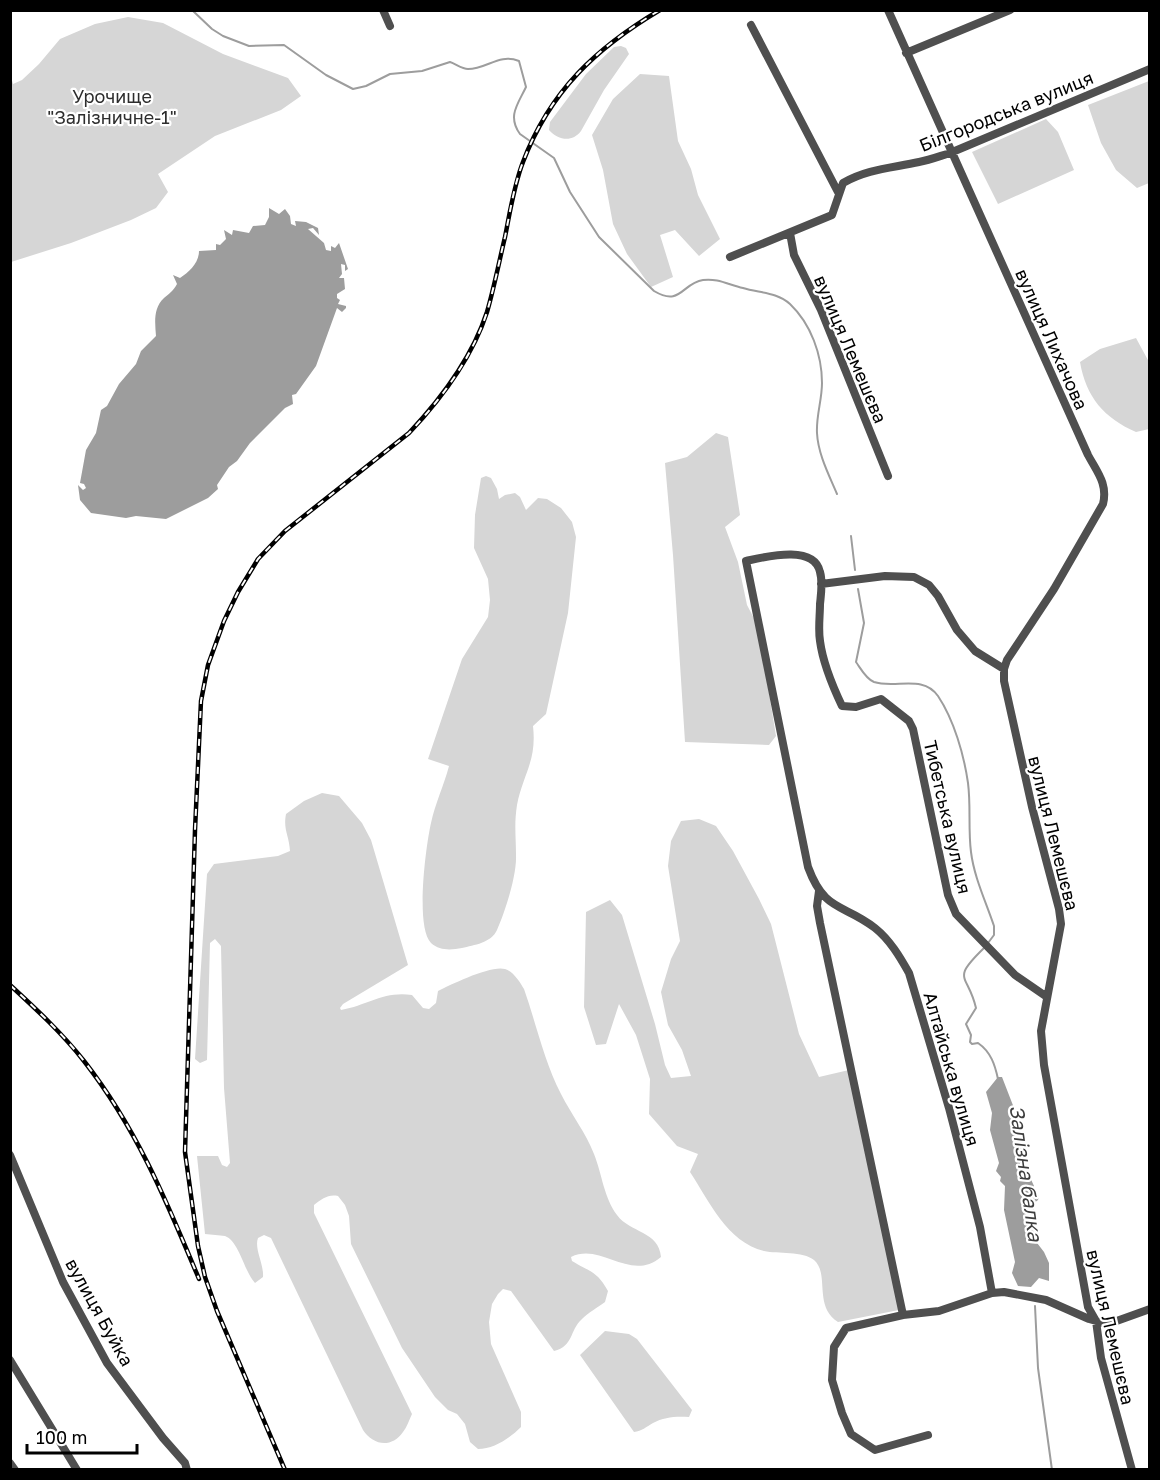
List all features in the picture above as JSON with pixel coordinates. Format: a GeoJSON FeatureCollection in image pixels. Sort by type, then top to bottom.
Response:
{"type":"FeatureCollection","features":[{"type":"Feature","properties":{"kind":"street"},"geometry":{"type":"LineString","coordinates":[[383,10],[390,26]]}},
{"type":"Feature","properties":{"kind":"street","name":"вулиця Лихачова"},"geometry":{"type":"LineString","coordinates":[[888,10],[950,153],[1106,493],[1103,504],[1054,589],[1007,660],[1004,669]]}},
{"type":"Feature","properties":{"kind":"street"},"geometry":{"type":"LineString","coordinates":[[906,53],[1010,10]]}},
{"type":"Feature","properties":{"kind":"street"},"geometry":{"type":"LineString","coordinates":[[730,257],[832,215],[840,192],[751,25]]}},
{"type":"Feature","properties":{"kind":"street","name":"Білгородська вулиця"},"geometry":{"type":"LineString","coordinates":[[840,192],[843,183],[867,172],[920,162],[950,153],[1149,69]]}},
{"type":"Feature","properties":{"kind":"street","name":"вулиця Лемешєва"},"geometry":{"type":"LineString","coordinates":[[789,233],[794,255],[821,310],[888,477]]}},
{"type":"Feature","properties":{"kind":"street","name":"Тибетська вулиця"},"geometry":{"type":"LineString","coordinates":[[746,561],[788,554],[810,558],[816,563],[820,570],[821,584],[819,639],[827,673],[842,706],[856,706],[881,699],[909,721],[913,729],[948,896],[956,914],[1015,975],[1047,997]]}},
{"type":"Feature","properties":{"kind":"street","name":"Алтайська вулиця"},"geometry":{"type":"LineString","coordinates":[[746,561],[808,867],[819,891],[828,901],[875,928],[898,953],[909,973],[943,1087],[980,1227],[992,1293]]}},
{"type":"Feature","properties":{"kind":"street"},"geometry":{"type":"LineString","coordinates":[[821,584],[885,576],[914,578],[929,585],[938,596],[957,630],[975,651],[1004,669]]}},
{"type":"Feature","properties":{"kind":"street","name":"вулиця Лемешєва"},"geometry":{"type":"LineString","coordinates":[[1004,669],[1008,707],[1061,924],[1041,1031],[1042,1056],[1088,1307],[1096,1321],[1101,1358],[1132,1470]]}},
{"type":"Feature","properties":{"kind":"street","name":"Алтайська вулиця"},"geometry":{"type":"LineString","coordinates":[[819,891],[817,906],[820,923],[903,1315]]}},
{"type":"Feature","properties":{"kind":"street","name":"вулиця Буйка"},"geometry":{"type":"LineString","coordinates":[[10,1155],[63,1282],[107,1363],[163,1438],[185,1463],[187,1470]]}},
{"type":"Feature","properties":{"kind":"street"},"geometry":{"type":"LineString","coordinates":[[928,1435],[875,1450],[851,1434],[832,1380],[834,1347],[846,1328],[903,1315],[939,1311],[992,1293],[1022,1294],[1046,1300],[1096,1321],[1111,1323],[1149,1309]]}},
{"type":"Feature","properties":{"kind":"street"},"geometry":{"type":"LineString","coordinates":[[10,1360],[77,1470]]}},
{"type":"Feature","properties":{"kind":"street"},"geometry":{"type":"LineString","coordinates":[[10,1463],[15,1470]]}},
{"type":"Feature","properties":{"kind":"green space","name":"Урочище \"Залізничне-1\""},"geometry":{"type":"Polygon","coordinates":[[[128,17],[163,23],[223,54],[288,78],[301,96],[281,110],[215,136],[158,174],[168,192],[156,208],[71,243],[11,262],[11,77],[13,84],[22,80],[60,39],[95,24],[128,17]]]}},
{"type":"Feature","properties":{"kind":"green space"},"geometry":{"type":"Polygon","coordinates":[[[614,47],[626,48],[629,54],[604,90],[581,131],[565,139],[549,130],[550,122],[586,74],[614,47]]]}},
{"type":"Feature","properties":{"kind":"green space"},"geometry":{"type":"Polygon","coordinates":[[[640,74],[669,76],[678,141],[691,169],[698,195],[720,239],[699,256],[675,230],[660,235],[673,277],[651,287],[627,254],[613,224],[603,170],[592,135],[613,99],[640,74]]]}},
{"type":"Feature","properties":{"kind":"green space"},"geometry":{"type":"Polygon","coordinates":[[[1149,81],[1149,183],[1137,188],[1116,170],[1101,143],[1088,105],[1149,81]]]}},
{"type":"Feature","properties":{"kind":"green space"},"geometry":{"type":"Polygon","coordinates":[[[1046,119],[1058,132],[1074,170],[998,204],[972,152],[1046,119]]]}},
{"type":"Feature","properties":{"kind":"green space"},"geometry":{"type":"Polygon","coordinates":[[[1136,338],[1149,362],[1149,429],[1136,432],[1115,420],[1098,405],[1087,386],[1080,362],[1100,349],[1136,338]]]}},
{"type":"Feature","properties":{"kind":"green space"},"geometry":{"type":"Polygon","coordinates":[[[716,433],[728,437],[740,515],[725,527],[738,562],[747,605],[758,626],[776,736],[769,745],[685,742],[665,463],[687,457],[716,433]]]}},
{"type":"Feature","properties":{"kind":"green space"},"geometry":{"type":"Polygon","coordinates":[[[486,476],[491,478],[499,499],[515,493],[520,497],[526,510],[538,498],[547,499],[561,508],[572,522],[576,537],[568,613],[546,714],[533,726],[533,749],[517,805],[516,863],[507,904],[497,930],[491,938],[472,946],[446,949],[431,943],[426,934],[423,885],[429,834],[449,766],[428,759],[462,659],[488,617],[490,600],[488,579],[474,548],[475,515],[481,478],[486,476]]]}},
{"type":"Feature","properties":{"kind":"green space"},"geometry":{"type":"Polygon","coordinates":[[[322,793],[339,796],[362,823],[371,840],[408,965],[343,1004],[341,1010],[402,994],[412,995],[423,1008],[429,1009],[436,1003],[438,991],[452,984],[491,970],[505,969],[511,972],[524,989],[550,1068],[561,1094],[591,1146],[606,1194],[613,1208],[623,1221],[650,1237],[659,1248],[661,1257],[650,1264],[638,1266],[594,1254],[571,1257],[572,1261],[597,1276],[608,1291],[605,1302],[582,1319],[565,1346],[554,1351],[511,1291],[503,1289],[498,1294],[492,1304],[489,1322],[491,1344],[521,1412],[521,1427],[507,1439],[484,1449],[478,1449],[470,1442],[465,1424],[457,1414],[448,1410],[435,1397],[402,1348],[351,1244],[349,1216],[338,1196],[328,1196],[314,1205],[314,1213],[412,1414],[403,1432],[388,1443],[377,1442],[363,1430],[271,1238],[264,1235],[258,1238],[257,1247],[263,1277],[255,1283],[230,1239],[225,1236],[205,1234],[197,1156],[218,1156],[222,1165],[227,1167],[230,1163],[224,1088],[221,946],[215,939],[210,943],[207,1060],[200,1063],[195,1059],[207,874],[214,864],[278,856],[290,851],[285,824],[286,814],[304,801],[322,793]]]}},
{"type":"Feature","properties":{"kind":"green space"},"geometry":{"type":"Polygon","coordinates":[[[699,819],[716,826],[733,851],[771,924],[799,1034],[819,1077],[849,1070],[899,1310],[838,1322],[826,1308],[821,1273],[814,1260],[797,1254],[764,1251],[751,1246],[729,1230],[690,1172],[698,1154],[677,1146],[649,1114],[650,1079],[636,1035],[619,1004],[606,1044],[596,1045],[584,1007],[586,912],[610,900],[622,915],[665,1065],[671,1078],[691,1076],[682,1050],[668,1025],[661,992],[671,959],[680,941],[668,866],[671,841],[681,821],[699,819]]]}},
{"type":"Feature","properties":{"kind":"green space"},"geometry":{"type":"Polygon","coordinates":[[[605,1331],[629,1334],[637,1339],[692,1410],[689,1417],[666,1418],[634,1432],[580,1355],[605,1331]]]}},
{"type":"Feature","properties":{"kind":"water"},"geometry":{"type":"Polygon","coordinates":[[[269,208],[279,214],[285,209],[290,216],[291,224],[296,226],[295,221],[306,222],[318,228],[319,235],[313,228],[308,229],[324,243],[326,250],[331,251],[331,246],[335,248],[339,243],[348,269],[345,271],[345,265],[341,264],[342,274],[339,278],[344,278],[345,289],[337,294],[340,300],[338,304],[346,308],[342,312],[337,308],[316,366],[296,394],[292,395],[293,404],[285,408],[250,443],[237,461],[229,467],[217,485],[218,489],[208,498],[166,519],[136,516],[126,518],[91,513],[80,500],[78,485],[83,490],[86,488],[80,483],[86,450],[96,433],[101,410],[107,406],[119,384],[136,364],[141,351],[156,336],[156,311],[160,302],[177,284],[173,275],[180,278],[190,270],[199,251],[216,250],[216,244],[220,245],[226,239],[224,230],[232,235],[233,230],[249,233],[253,226],[265,225],[269,217],[269,208]]]}},
{"type":"Feature","properties":{"kind":"water"},"geometry":{"type":"Polygon","coordinates":[[[998,1077],[1002,1077],[1014,1108],[1015,1126],[1021,1134],[1022,1160],[1034,1186],[1033,1191],[1039,1196],[1034,1203],[1034,1239],[1049,1263],[1049,1281],[1039,1278],[1031,1287],[1018,1286],[1012,1273],[1015,1262],[1004,1210],[1005,1186],[996,1171],[999,1163],[990,1130],[992,1113],[986,1092],[998,1077]]]}},
{"type":"Feature","properties":{"kind":"waterway","name":"Залізна балка"},"geometry":{"type":"LineString","coordinates":[[192,10],[223,36],[249,46],[284,45],[326,75],[353,89],[366,86],[390,74],[422,71],[450,62],[468,69],[505,59],[519,61],[526,87],[515,110],[516,128],[520,134],[554,158],[570,192],[599,237],[654,291],[663,295],[676,295],[696,282],[714,280],[779,297],[790,304],[804,321],[814,340],[820,362],[822,383],[817,420],[819,449],[837,494]]}},
{"type":"Feature","properties":{"kind":"waterway"},"geometry":{"type":"LineString","coordinates":[[851,536],[855,570]]}},
{"type":"Feature","properties":{"kind":"waterway","name":"Залізна балка"},"geometry":{"type":"LineString","coordinates":[[858,589],[864,623],[856,662],[862,671],[874,682],[917,684],[932,689],[944,705],[953,727],[961,749],[968,783],[970,843],[973,861],[977,880],[994,926],[994,935],[988,943]]}},
{"type":"Feature","properties":{"kind":"waterway","name":"Залізна балка"},"geometry":{"type":"LineString","coordinates":[[984,948],[964,972],[976,1008],[966,1024],[971,1035],[970,1042],[978,1043],[986,1050],[994,1064],[998,1079]]}},
{"type":"Feature","properties":{"kind":"waterway"},"geometry":{"type":"LineString","coordinates":[[1035,1306],[1038,1368],[1052,1470]]}},
{"type":"Feature","properties":{"kind":"railway"},"geometry":{"type":"LineString","coordinates":[[285,1470],[217,1311],[205,1277],[198,1246],[185,1152],[201,701],[208,665],[224,621],[258,559],[285,531],[409,433],[455,377],[481,329],[487,312],[517,180],[534,137],[561,93],[578,74],[615,40],[660,10]]}},
{"type":"Feature","properties":{"kind":"railway"},"geometry":{"type":"LineString","coordinates":[[10,985],[76,1051],[120,1113],[162,1193],[199,1279]]}}]}
